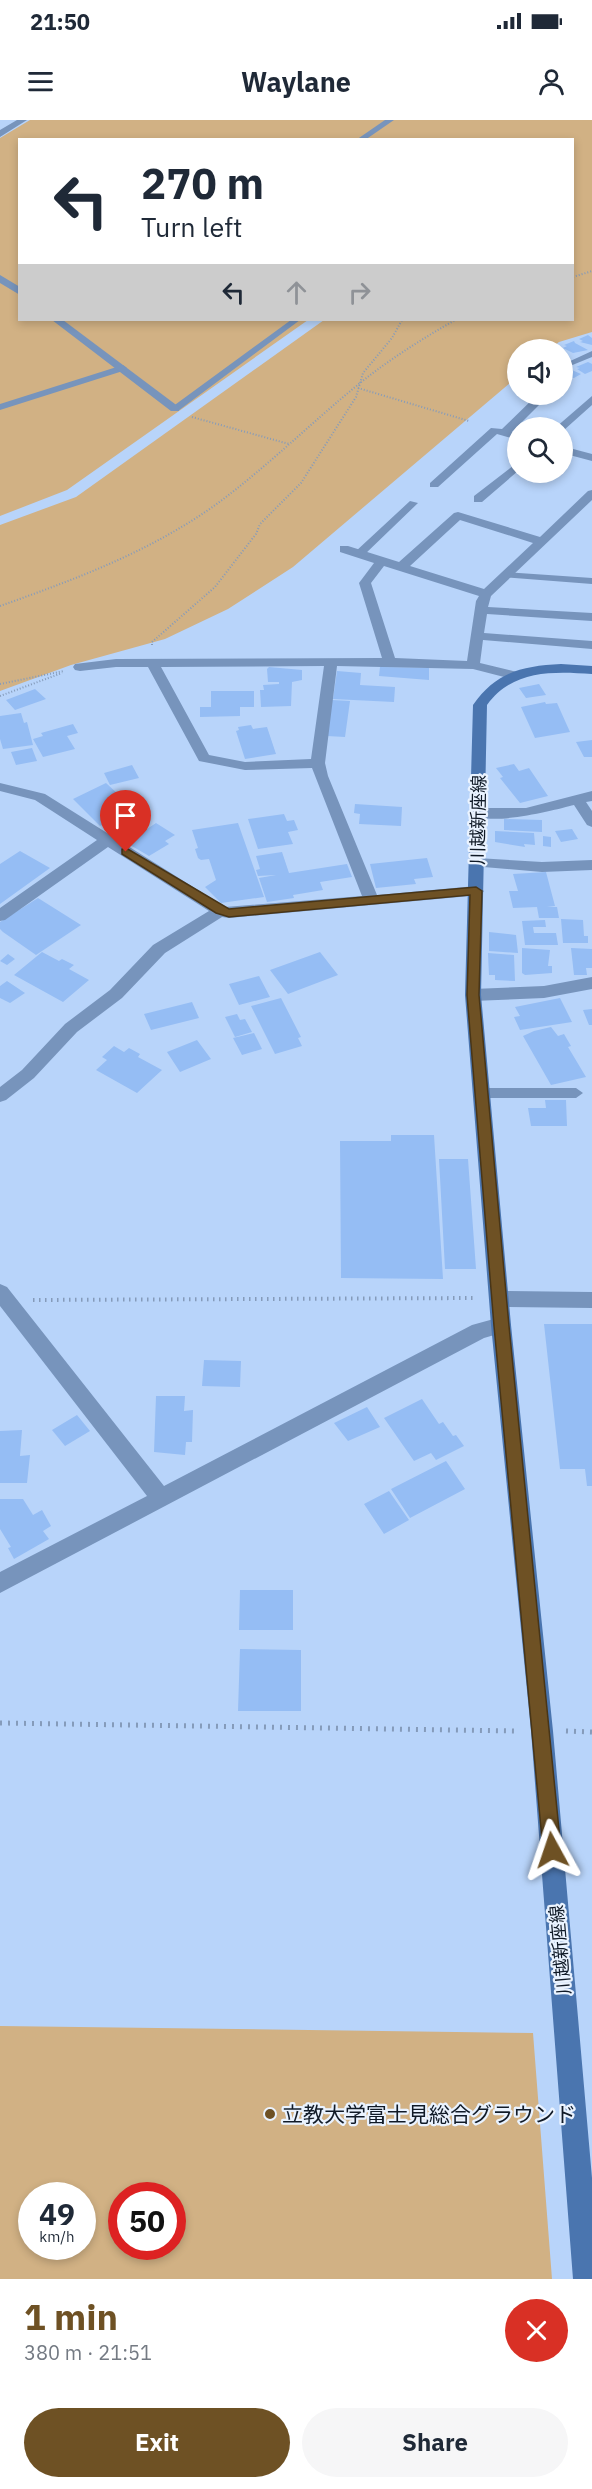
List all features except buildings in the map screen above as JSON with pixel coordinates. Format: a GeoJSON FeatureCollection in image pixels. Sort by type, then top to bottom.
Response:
{"type":"FeatureCollection","features":[{"type":"Feature","properties":{"kind":"main road","name":"川越新座線"},"geometry":{"type":"LineString","coordinates":[[587,2279],[542,1731],[501,1326],[473,995],[480,705],[487,692],[497,683],[512,675],[556,668],[592,670]]}},
{"type":"Feature","properties":{"kind":"street"},"geometry":{"type":"LineString","coordinates":[[0,134],[23,120]]}},
{"type":"Feature","properties":{"kind":"street"},"geometry":{"type":"LineString","coordinates":[[0,278],[18,291]]}},
{"type":"Feature","properties":{"kind":"street"},"geometry":{"type":"LineString","coordinates":[[58,321],[179,412]]}},
{"type":"Feature","properties":{"kind":"street"},"geometry":{"type":"LineString","coordinates":[[572,417],[592,399]]}},
{"type":"Feature","properties":{"kind":"street"},"geometry":{"type":"LineString","coordinates":[[504,433],[533,405]]}},
{"type":"Feature","properties":{"kind":"street"},"geometry":{"type":"LineString","coordinates":[[434,485],[495,430],[507,434]]}},
{"type":"Feature","properties":{"kind":"street"},"geometry":{"type":"LineString","coordinates":[[573,452],[592,458]]}},
{"type":"Feature","properties":{"kind":"street"},"geometry":{"type":"LineString","coordinates":[[478,499],[507,474]]}},
{"type":"Feature","properties":{"kind":"street"},"geometry":{"type":"LineString","coordinates":[[473,665],[482,601],[486,594],[592,494]]}},
{"type":"Feature","properties":{"kind":"street"},"geometry":{"type":"LineString","coordinates":[[400,568],[458,516],[541,541]]}},
{"type":"Feature","properties":{"kind":"street"},"geometry":{"type":"LineString","coordinates":[[345,549],[486,594]]}},
{"type":"Feature","properties":{"kind":"street"},"geometry":{"type":"LineString","coordinates":[[381,562],[365,583],[390,662]]}},
{"type":"Feature","properties":{"kind":"street"},"geometry":{"type":"LineString","coordinates":[[482,610],[592,617]]}},
{"type":"Feature","properties":{"kind":"street"},"geometry":{"type":"LineString","coordinates":[[478,636],[592,645]]}},
{"type":"Feature","properties":{"kind":"street"},"geometry":{"type":"LineString","coordinates":[[80,667],[116,663],[390,662],[473,665],[512,675]]}},
{"type":"Feature","properties":{"kind":"street"},"geometry":{"type":"LineString","coordinates":[[331,663],[318,763],[321,776],[371,899]]}},
{"type":"Feature","properties":{"kind":"street"},"geometry":{"type":"LineString","coordinates":[[153,664],[204,758],[245,766],[318,763]]}},
{"type":"Feature","properties":{"kind":"street"},"geometry":{"type":"LineString","coordinates":[[0,787],[40,797],[220,911],[229,913],[476,891]]}},
{"type":"Feature","properties":{"kind":"street"},"geometry":{"type":"LineString","coordinates":[[479,813],[526,813],[585,799],[592,822]]}},
{"type":"Feature","properties":{"kind":"street"},"geometry":{"type":"LineString","coordinates":[[0,916],[107,840]]}},
{"type":"Feature","properties":{"kind":"street"},"geometry":{"type":"LineString","coordinates":[[477,862],[542,867],[592,866]]}},
{"type":"Feature","properties":{"kind":"street"},"geometry":{"type":"LineString","coordinates":[[0,1096],[28,1074],[71,1028],[116,994],[159,949],[220,911]]}},
{"type":"Feature","properties":{"kind":"street"},"geometry":{"type":"LineString","coordinates":[[473,995],[544,992],[592,983]]}},
{"type":"Feature","properties":{"kind":"street"},"geometry":{"type":"LineString","coordinates":[[4,1296],[160,1497]]}},
{"type":"Feature","properties":{"kind":"street"},"geometry":{"type":"LineString","coordinates":[[499,1299],[592,1300]]}},
{"type":"Feature","properties":{"kind":"street"},"geometry":{"type":"LineString","coordinates":[[0,1583],[160,1497],[479,1332],[501,1326]]}},
{"type":"Feature","properties":{"kind":"lane"},"geometry":{"type":"LineString","coordinates":[[362,138],[390,120]]}},
{"type":"Feature","properties":{"kind":"lane"},"geometry":{"type":"LineString","coordinates":[[179,412],[295,321]]}},
{"type":"Feature","properties":{"kind":"lane"},"geometry":{"type":"LineString","coordinates":[[573,362],[592,354]]}},
{"type":"Feature","properties":{"kind":"lane"},"geometry":{"type":"LineString","coordinates":[[0,407],[123,368]]}},
{"type":"Feature","properties":{"kind":"lane"},"geometry":{"type":"LineString","coordinates":[[358,554],[413,503]]}},
{"type":"Feature","properties":{"kind":"lane"},"geometry":{"type":"LineString","coordinates":[[506,575],[592,581]]}},
{"type":"Feature","properties":{"kind":"lane"},"geometry":{"type":"LineString","coordinates":[[481,1094],[576,1093]]}},
{"type":"Feature","properties":{"kind":"path"},"geometry":{"type":"LineString","coordinates":[[574,277],[592,271]]}},
{"type":"Feature","properties":{"kind":"path"},"geometry":{"type":"LineString","coordinates":[[153,664],[152,642],[215,587],[256,534],[260,524],[301,483],[334,429],[347,413],[356,397],[363,373],[392,338],[401,321]]}},
{"type":"Feature","properties":{"kind":"path"},"geometry":{"type":"LineString","coordinates":[[0,606],[88,572],[153,543],[215,505],[407,347],[453,321]]}},
{"type":"Feature","properties":{"kind":"path"},"geometry":{"type":"LineString","coordinates":[[357,388],[469,421]]}},
{"type":"Feature","properties":{"kind":"path"},"geometry":{"type":"LineString","coordinates":[[179,412],[290,444]]}},
{"type":"Feature","properties":{"kind":"path"},"geometry":{"type":"LineString","coordinates":[[0,684],[80,667]]}},
{"type":"Feature","properties":{"kind":"path"},"geometry":{"type":"LineString","coordinates":[[0,696],[80,667]]}},
{"type":"Feature","properties":{"kind":"path"},"geometry":{"type":"LineString","coordinates":[[4,1296],[499,1299]]}},
{"type":"Feature","properties":{"kind":"path"},"geometry":{"type":"LineString","coordinates":[[0,1723],[542,1731]]}},
{"type":"Feature","properties":{"kind":"shaded area"},"geometry":{"type":"Polygon","coordinates":[[[30,120],[592,120],[592,332],[569,339],[507,339],[507,385],[293,567],[228,609],[165,639],[71,665],[0,691],[0,525],[76,497],[323,321],[574,321],[574,138],[18,138],[18,321],[307,321],[67,490],[0,516],[0,138],[30,120]]]}},
{"type":"Feature","properties":{"kind":"shaded area","name":"立教大学富士見総合グラウンド"},"geometry":{"type":"Polygon","coordinates":[[[0,2026],[533,2033],[552,2279],[0,2279],[0,2026]]]}},
{"type":"Feature","properties":{"kind":"place","name":"立教大学富士見総合グラウンド"},"geometry":{"type":"Point","coordinates":[270,2114]}},
{"type":"Feature","properties":{"kind":"route"},"geometry":{"type":"LineString","coordinates":[[126,852],[220,911],[229,913],[476,891],[473,995],[501,1326],[552,1850]]}}]}
